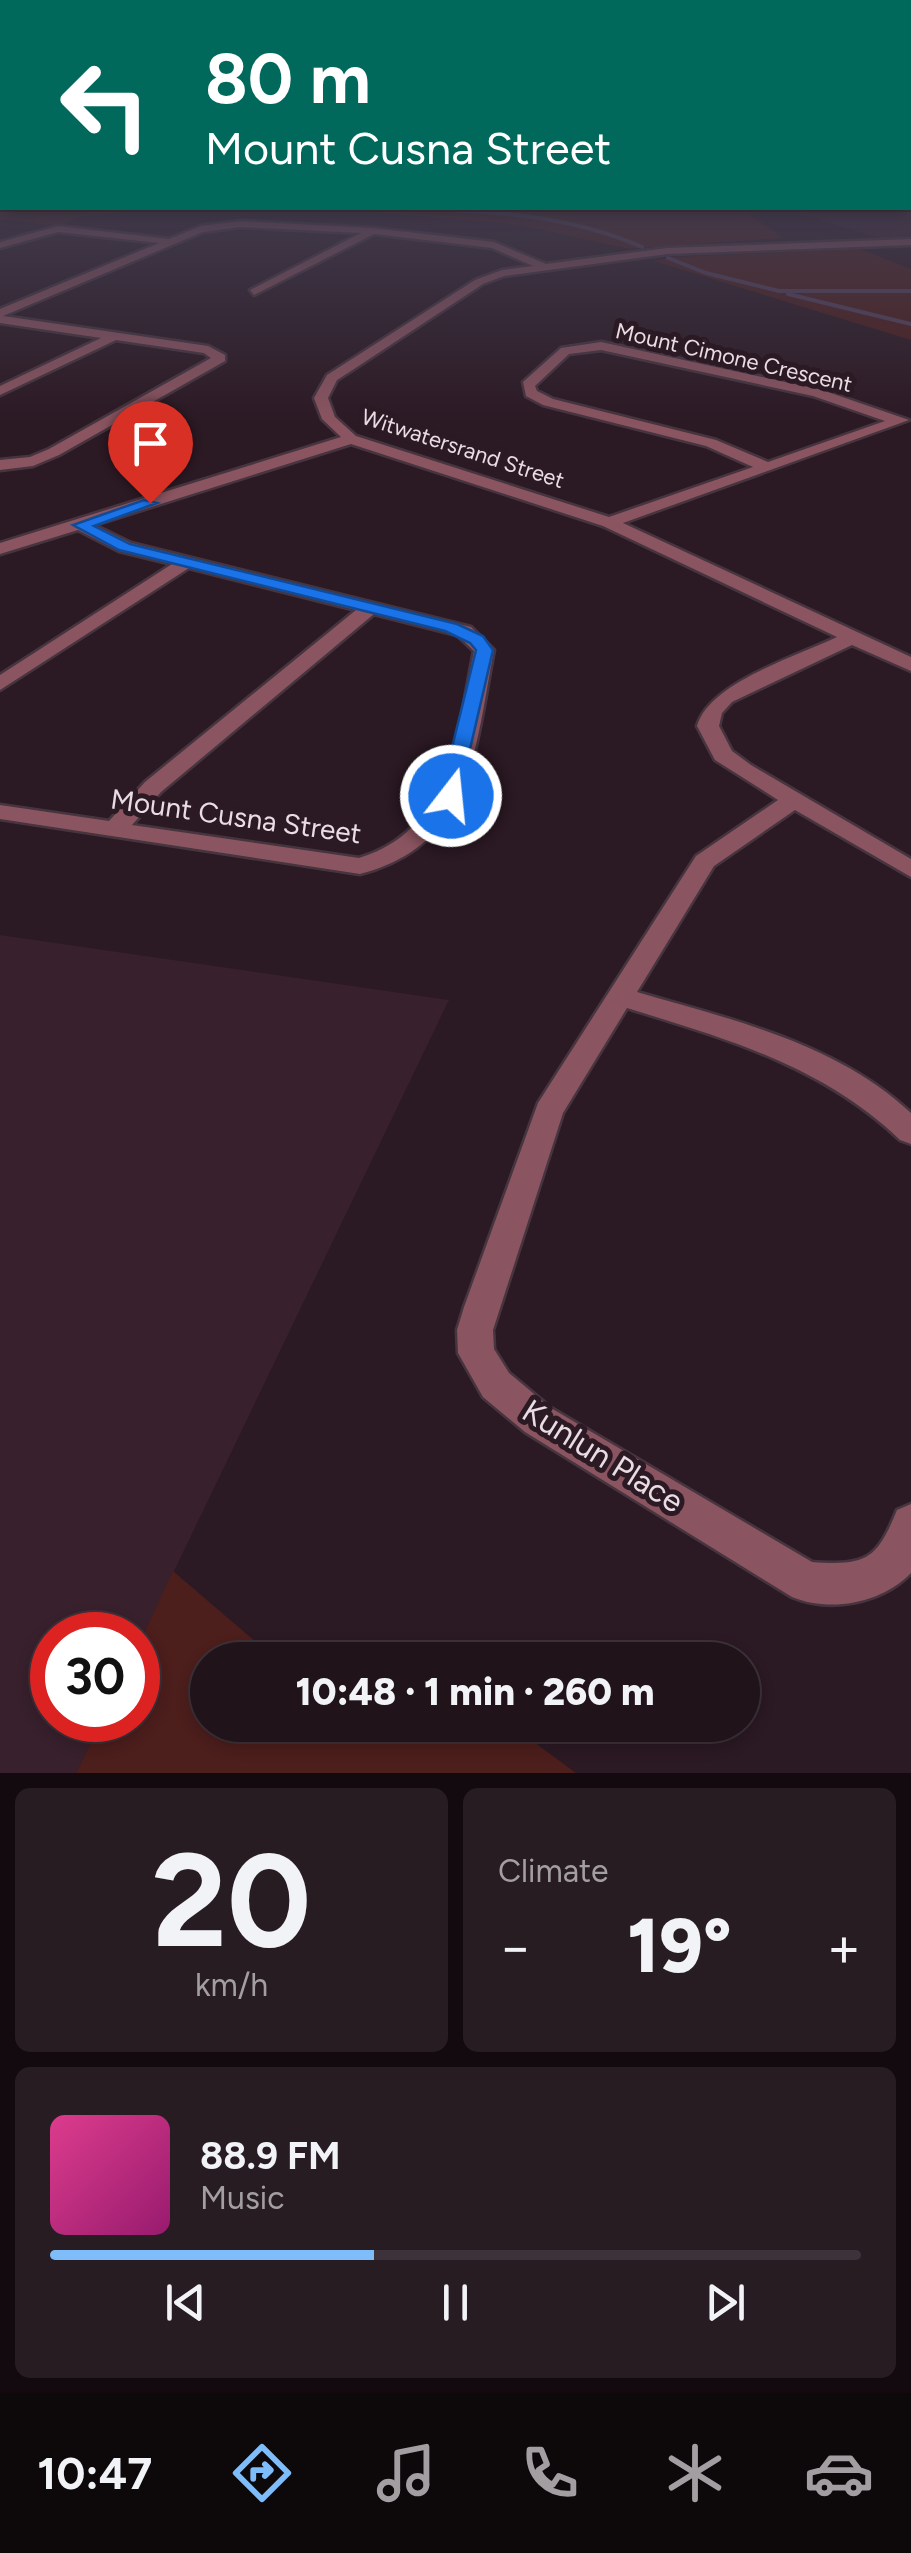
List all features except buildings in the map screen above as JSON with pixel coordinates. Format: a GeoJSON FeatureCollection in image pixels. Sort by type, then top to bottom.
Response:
{"type":"FeatureCollection","features":[{"type":"Feature","properties":{"kind":"street"},"geometry":{"type":"LineString","coordinates":[[0,316],[125,262]]}},
{"type":"Feature","properties":{"kind":"street"},"geometry":{"type":"LineString","coordinates":[[254,292],[313,262]]}},
{"type":"Feature","properties":{"kind":"street"},"geometry":{"type":"LineString","coordinates":[[531,262],[543,267]]}},
{"type":"Feature","properties":{"kind":"street","name":"Witwatersrand Street"},"geometry":{"type":"LineString","coordinates":[[584,262],[502,273],[478,282],[332,378],[321,398],[322,408],[351,439],[609,522],[911,665]]}},
{"type":"Feature","properties":{"kind":"street"},"geometry":{"type":"LineString","coordinates":[[0,316],[208,350],[220,360],[41,458],[0,465]]}},
{"type":"Feature","properties":{"kind":"street"},"geometry":{"type":"LineString","coordinates":[[0,390],[117,336]]}},
{"type":"Feature","properties":{"kind":"street","name":"Mount Cimone Crescent"},"geometry":{"type":"LineString","coordinates":[[767,466],[711,443],[548,402],[532,393],[528,385],[565,350],[601,346],[817,393],[905,418]]}},
{"type":"Feature","properties":{"kind":"street"},"geometry":{"type":"LineString","coordinates":[[609,522],[905,418]]}},
{"type":"Feature","properties":{"kind":"street"},"geometry":{"type":"LineString","coordinates":[[0,549],[351,439]]}},
{"type":"Feature","properties":{"kind":"street","name":"Mount Cusna Street"},"geometry":{"type":"LineString","coordinates":[[0,812],[360,866],[400,854],[422,836],[451,796],[484,650],[464,632],[125,547],[81,525]]}},
{"type":"Feature","properties":{"kind":"street"},"geometry":{"type":"LineString","coordinates":[[0,684],[186,563]]}},
{"type":"Feature","properties":{"kind":"street"},"geometry":{"type":"LineString","coordinates":[[114,830],[160,780],[370,608]]}},
{"type":"Feature","properties":{"kind":"street"},"geometry":{"type":"LineString","coordinates":[[852,637],[725,698],[712,711],[708,726],[723,755],[911,870]]}},
{"type":"Feature","properties":{"kind":"street","name":"Kunlun Place"},"geometry":{"type":"LineString","coordinates":[[795,800],[705,861],[548,1111],[481,1307],[476,1341],[482,1365],[496,1384],[538,1420],[807,1582],[855,1584],[874,1576],[908,1545],[911,1524]]}},
{"type":"Feature","properties":{"kind":"street"},"geometry":{"type":"LineString","coordinates":[[623,997],[816,1062],[867,1095],[911,1132]]}},
{"type":"Feature","properties":{"kind":"shaded area"},"geometry":{"type":"Polygon","coordinates":[[[656,262],[892,262],[911,269],[911,340],[656,262]]]}},
{"type":"Feature","properties":{"kind":"shaded area"},"geometry":{"type":"Polygon","coordinates":[[[0,935],[449,1000],[154,1612],[30,1612],[30,1742],[91,1742],[76,1773],[0,1773],[0,935]]]}},
{"type":"Feature","properties":{"kind":"shaded area"},"geometry":{"type":"Polygon","coordinates":[[[173,1571],[256,1642],[190,1642],[190,1742],[534,1742],[576,1773],[76,1773],[91,1742],[160,1742],[160,1612],[154,1612],[173,1571]]]}},
{"type":"Feature","properties":{"kind":"waterway"},"geometry":{"type":"LineString","coordinates":[[677,262],[779,291],[911,291]]}},
{"type":"Feature","properties":{"kind":"waterway"},"geometry":{"type":"LineString","coordinates":[[788,294],[911,324]]}},
{"type":"Feature","properties":{"kind":"route"},"geometry":{"type":"LineString","coordinates":[[150,503],[81,525],[125,547],[451,628],[482,645],[464,750],[451,796]]}}]}
